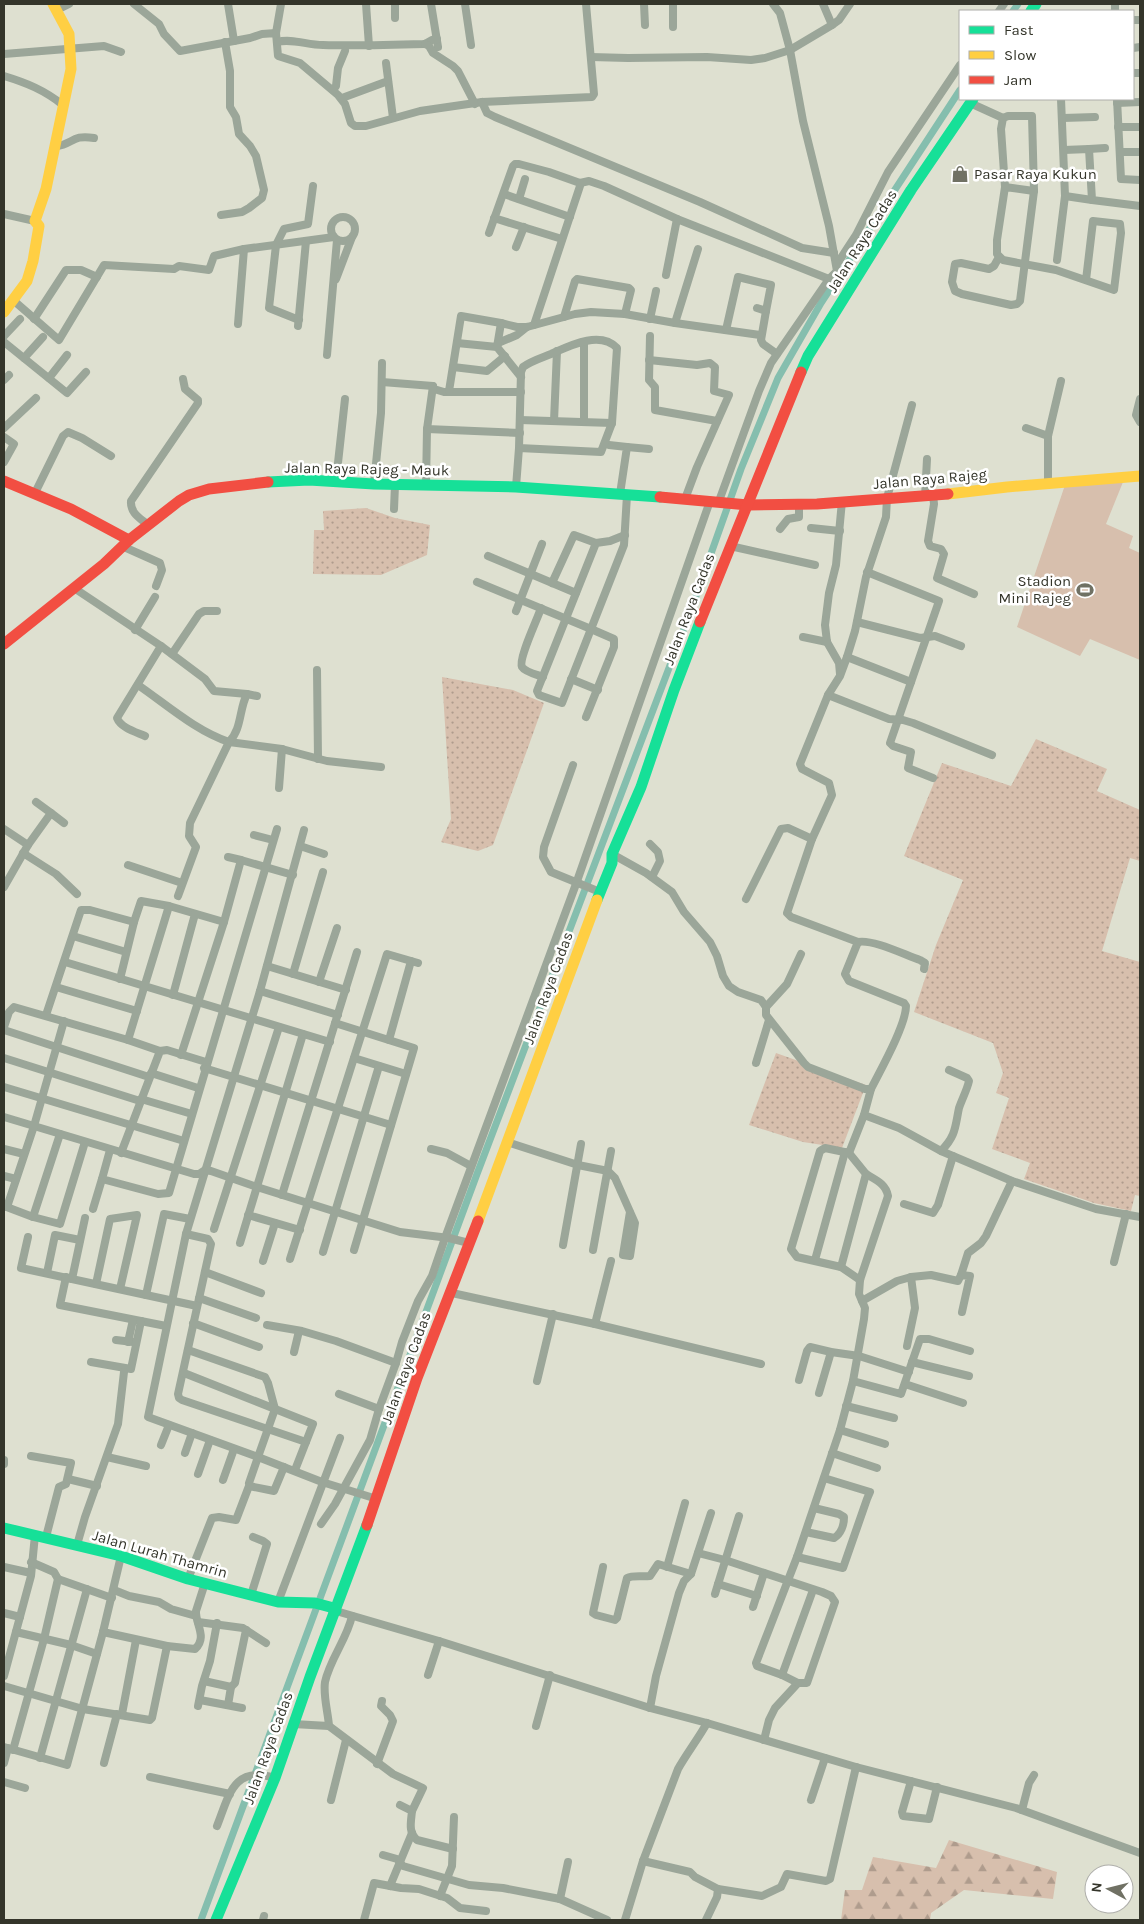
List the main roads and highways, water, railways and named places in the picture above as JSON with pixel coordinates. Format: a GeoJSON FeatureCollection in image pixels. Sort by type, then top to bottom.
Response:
{"type":"FeatureCollection","features":[{"type":"Feature","properties":{"kind":"waterway"},"geometry":{"type":"LineString","coordinates":[[1014,10],[1018,4]]}},
{"type":"Feature","properties":{"kind":"waterway"},"geometry":{"type":"LineString","coordinates":[[201,1920],[477,1174],[691,610],[741,469],[778,378],[821,303],[959,92]]}},
{"type":"Feature","properties":{"kind":"place","name":"Pasar Raya Kukun"},"geometry":{"type":"Point","coordinates":[960,174]}},
{"type":"Feature","properties":{"kind":"place","name":"Stadion Mini Rajeg"},"geometry":{"type":"Point","coordinates":[1085,590]}}]}
